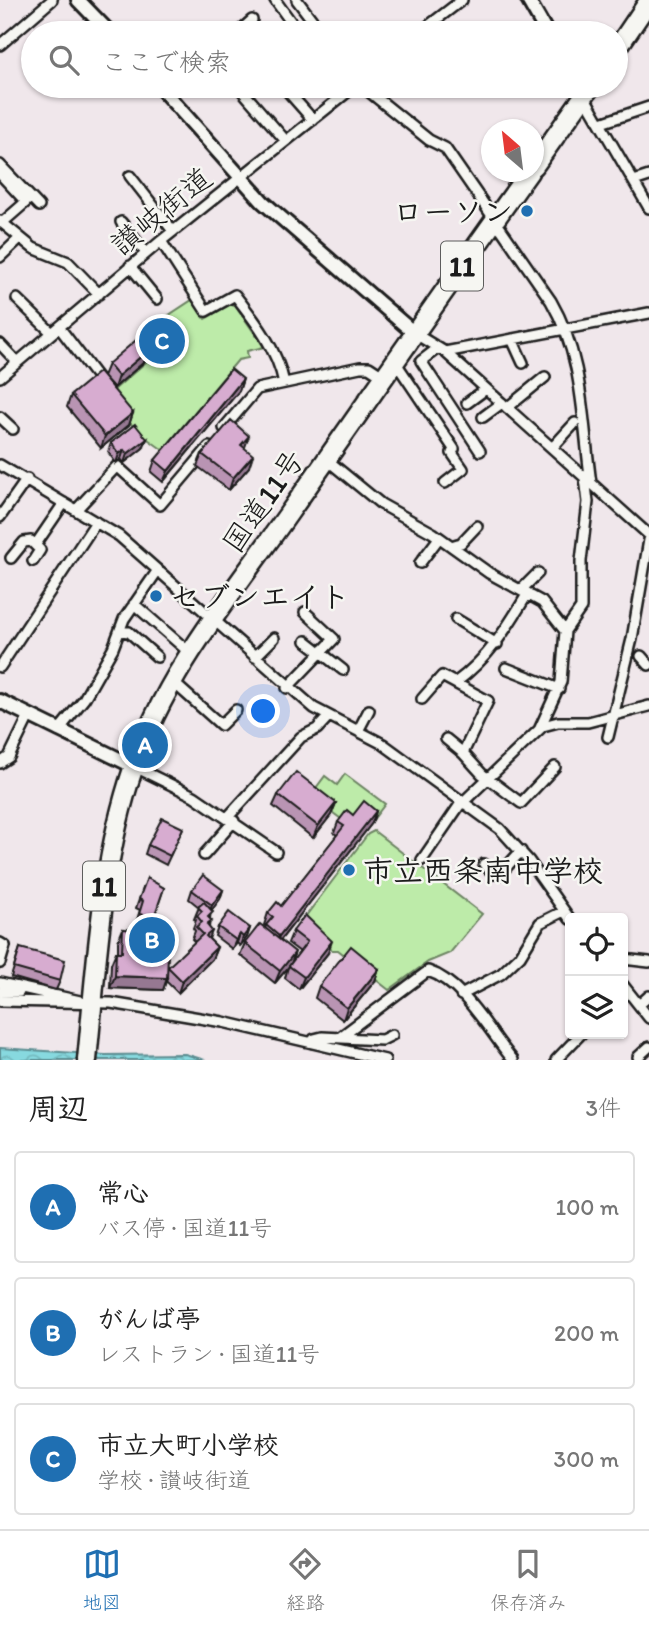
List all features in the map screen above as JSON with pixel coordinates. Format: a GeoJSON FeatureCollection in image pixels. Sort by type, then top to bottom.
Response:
{"type":"FeatureCollection","features":[{"type":"Feature","properties":{"kind":"highway"},"geometry":{"type":"LineString","coordinates":[[628,32],[649,1]]}},
{"type":"Feature","properties":{"kind":"highway"},"geometry":{"type":"LineString","coordinates":[[544,151],[578,98]]}},
{"type":"Feature","properties":{"kind":"highway","name":"国道11号"},"geometry":{"type":"LineString","coordinates":[[87,1060],[89,1004],[105,882],[133,766],[173,682],[213,618],[391,371],[414,333],[522,182]]}},
{"type":"Feature","properties":{"kind":"street"},"geometry":{"type":"LineString","coordinates":[[27,21],[51,0]]}},
{"type":"Feature","properties":{"kind":"street"},"geometry":{"type":"LineString","coordinates":[[78,0],[98,21]]}},
{"type":"Feature","properties":{"kind":"street"},"geometry":{"type":"LineString","coordinates":[[275,0],[290,21]]}},
{"type":"Feature","properties":{"kind":"street"},"geometry":{"type":"LineString","coordinates":[[298,0],[314,21]]}},
{"type":"Feature","properties":{"kind":"street"},"geometry":{"type":"LineString","coordinates":[[435,21],[462,0]]}},
{"type":"Feature","properties":{"kind":"street"},"geometry":{"type":"LineString","coordinates":[[528,0],[540,21]]}},
{"type":"Feature","properties":{"kind":"street"},"geometry":{"type":"LineString","coordinates":[[0,45],[21,26]]}},
{"type":"Feature","properties":{"kind":"street"},"geometry":{"type":"LineString","coordinates":[[170,98],[240,177],[295,231],[414,333],[442,350],[649,535]]}},
{"type":"Feature","properties":{"kind":"street"},"geometry":{"type":"LineString","coordinates":[[249,98],[286,141]]}},
{"type":"Feature","properties":{"kind":"street"},"geometry":{"type":"LineString","coordinates":[[294,98],[313,120]]}},
{"type":"Feature","properties":{"kind":"street","name":"讃岐街道"},"geometry":{"type":"LineString","coordinates":[[0,377],[130,266],[340,98]]}},
{"type":"Feature","properties":{"kind":"street"},"geometry":{"type":"LineString","coordinates":[[377,98],[429,139],[445,148],[536,277],[565,329],[578,368],[589,502],[580,561],[581,608],[565,631],[559,689],[539,730]]}},
{"type":"Feature","properties":{"kind":"street"},"geometry":{"type":"LineString","coordinates":[[588,98],[649,208]]}},
{"type":"Feature","properties":{"kind":"street"},"geometry":{"type":"LineString","coordinates":[[601,124],[649,107]]}},
{"type":"Feature","properties":{"kind":"street"},"geometry":{"type":"LineString","coordinates":[[0,164],[39,206]]}},
{"type":"Feature","properties":{"kind":"street"},"geometry":{"type":"LineString","coordinates":[[0,174],[26,202],[1,222],[33,247],[68,262],[99,293]]}},
{"type":"Feature","properties":{"kind":"street"},"geometry":{"type":"LineString","coordinates":[[130,176],[173,231]]}},
{"type":"Feature","properties":{"kind":"street"},"geometry":{"type":"LineString","coordinates":[[634,181],[649,176]]}},
{"type":"Feature","properties":{"kind":"street"},"geometry":{"type":"LineString","coordinates":[[121,222],[146,253]]}},
{"type":"Feature","properties":{"kind":"street"},"geometry":{"type":"LineString","coordinates":[[0,257],[20,238]]}},
{"type":"Feature","properties":{"kind":"street"},"geometry":{"type":"LineString","coordinates":[[161,241],[206,311],[235,295],[259,326],[281,367],[284,383]]}},
{"type":"Feature","properties":{"kind":"street"},"geometry":{"type":"LineString","coordinates":[[130,266],[158,299]]}},
{"type":"Feature","properties":{"kind":"street"},"geometry":{"type":"LineString","coordinates":[[17,299],[55,330],[97,377]]}},
{"type":"Feature","properties":{"kind":"street"},"geometry":{"type":"LineString","coordinates":[[480,451],[463,434],[440,399],[421,361],[442,350],[649,313]]}},
{"type":"Feature","properties":{"kind":"street"},"geometry":{"type":"LineString","coordinates":[[512,339],[523,364]]}},
{"type":"Feature","properties":{"kind":"street"},"geometry":{"type":"LineString","coordinates":[[0,344],[17,362]]}},
{"type":"Feature","properties":{"kind":"street"},"geometry":{"type":"LineString","coordinates":[[76,510],[117,466],[160,505],[257,389],[360,367],[391,371],[454,449],[452,453],[463,469],[445,483]]}},
{"type":"Feature","properties":{"kind":"street"},"geometry":{"type":"LineString","coordinates":[[483,417],[545,377]]}},
{"type":"Feature","properties":{"kind":"street"},"geometry":{"type":"LineString","coordinates":[[467,403],[486,389]]}},
{"type":"Feature","properties":{"kind":"street"},"geometry":{"type":"LineString","coordinates":[[0,417],[13,429]]}},
{"type":"Feature","properties":{"kind":"street"},"geometry":{"type":"LineString","coordinates":[[552,448],[576,423]]}},
{"type":"Feature","properties":{"kind":"street"},"geometry":{"type":"LineString","coordinates":[[327,459],[381,504],[439,538],[489,573],[525,591],[551,610],[565,631]]}},
{"type":"Feature","properties":{"kind":"street"},"geometry":{"type":"LineString","coordinates":[[0,465],[119,536],[288,688],[329,716],[383,744],[500,829],[522,851],[566,913]]}},
{"type":"Feature","properties":{"kind":"street"},"geometry":{"type":"LineString","coordinates":[[0,517],[27,479]]}},
{"type":"Feature","properties":{"kind":"street"},"geometry":{"type":"LineString","coordinates":[[36,544],[64,503]]}},
{"type":"Feature","properties":{"kind":"street"},"geometry":{"type":"LineString","coordinates":[[0,667],[26,632],[96,522]]}},
{"type":"Feature","properties":{"kind":"street"},"geometry":{"type":"LineString","coordinates":[[451,546],[461,543],[477,526]]}},
{"type":"Feature","properties":{"kind":"street"},"geometry":{"type":"LineString","coordinates":[[420,563],[439,538]]}},
{"type":"Feature","properties":{"kind":"street"},"geometry":{"type":"LineString","coordinates":[[608,737],[632,639],[649,540]]}},
{"type":"Feature","properties":{"kind":"street"},"geometry":{"type":"LineString","coordinates":[[11,558],[23,542],[36,544],[40,550],[33,561]]}},
{"type":"Feature","properties":{"kind":"street"},"geometry":{"type":"LineString","coordinates":[[58,731],[83,699],[134,604],[159,570]]}},
{"type":"Feature","properties":{"kind":"street"},"geometry":{"type":"LineString","coordinates":[[455,683],[497,644],[525,591],[538,573]]}},
{"type":"Feature","properties":{"kind":"street"},"geometry":{"type":"LineString","coordinates":[[134,604],[190,653]]}},
{"type":"Feature","properties":{"kind":"street"},"geometry":{"type":"LineString","coordinates":[[288,688],[334,639],[305,612]]}},
{"type":"Feature","properties":{"kind":"street"},"geometry":{"type":"LineString","coordinates":[[456,618],[497,644]]}},
{"type":"Feature","properties":{"kind":"street"},"geometry":{"type":"LineString","coordinates":[[120,631],[129,632],[157,657]]}},
{"type":"Feature","properties":{"kind":"street"},"geometry":{"type":"LineString","coordinates":[[255,657],[274,638]]}},
{"type":"Feature","properties":{"kind":"street"},"geometry":{"type":"LineString","coordinates":[[306,641],[342,670]]}},
{"type":"Feature","properties":{"kind":"street"},"geometry":{"type":"LineString","coordinates":[[640,656],[649,665]]}},
{"type":"Feature","properties":{"kind":"street"},"geometry":{"type":"LineString","coordinates":[[506,668],[559,689]]}},
{"type":"Feature","properties":{"kind":"street"},"geometry":{"type":"LineString","coordinates":[[422,699],[442,676],[488,701],[463,754]]}},
{"type":"Feature","properties":{"kind":"street"},"geometry":{"type":"LineString","coordinates":[[173,682],[221,725],[236,710]]}},
{"type":"Feature","properties":{"kind":"street"},"geometry":{"type":"LineString","coordinates":[[0,701],[58,731],[153,773],[231,819],[276,852]]}},
{"type":"Feature","properties":{"kind":"street"},"geometry":{"type":"LineString","coordinates":[[422,860],[464,801],[539,730],[553,722],[582,723],[649,706]]}},
{"type":"Feature","properties":{"kind":"street"},"geometry":{"type":"LineString","coordinates":[[358,731],[369,710]]}},
{"type":"Feature","properties":{"kind":"street"},"geometry":{"type":"LineString","coordinates":[[0,763],[9,757],[29,716]]}},
{"type":"Feature","properties":{"kind":"street"},"geometry":{"type":"LineString","coordinates":[[204,855],[301,737],[329,716]]}},
{"type":"Feature","properties":{"kind":"street"},"geometry":{"type":"LineString","coordinates":[[446,739],[521,803],[555,767]]}},
{"type":"Feature","properties":{"kind":"street"},"geometry":{"type":"LineString","coordinates":[[484,864],[494,874],[500,874],[522,851]]}},
{"type":"Feature","properties":{"kind":"street"},"geometry":{"type":"LineString","coordinates":[[461,995],[502,974],[520,956],[540,923],[565,916]]}},
{"type":"Feature","properties":{"kind":"street"},"geometry":{"type":"LineString","coordinates":[[0,943],[5,946],[0,963]]}},
{"type":"Feature","properties":{"kind":"street"},"geometry":{"type":"LineString","coordinates":[[628,960],[649,962]]}},
{"type":"Feature","properties":{"kind":"street"},"geometry":{"type":"LineString","coordinates":[[340,1037],[428,971],[461,995],[513,1060]]}},
{"type":"Feature","properties":{"kind":"street"},"geometry":{"type":"LineString","coordinates":[[0,984],[42,993]]}},
{"type":"Feature","properties":{"kind":"street"},"geometry":{"type":"LineString","coordinates":[[628,991],[649,1018]]}},
{"type":"Feature","properties":{"kind":"street"},"geometry":{"type":"LineString","coordinates":[[0,992],[70,996],[89,1004]]}},
{"type":"Feature","properties":{"kind":"street"},"geometry":{"type":"LineString","coordinates":[[639,1005],[649,996]]}},
{"type":"Feature","properties":{"kind":"street"},"geometry":{"type":"LineString","coordinates":[[0,1001],[89,1004],[223,1022],[385,1060]]}},
{"type":"Feature","properties":{"kind":"street"},"geometry":{"type":"LineString","coordinates":[[312,1043],[314,1039],[340,1037],[382,1040],[392,1035]]}},
{"type":"Feature","properties":{"kind":"street"},"geometry":{"type":"LineString","coordinates":[[556,1060],[576,1039]]}},
{"type":"Feature","properties":{"kind":"street"},"geometry":{"type":"LineString","coordinates":[[638,1057],[649,1047]]}},
{"type":"Feature","properties":{"kind":"green space"},"geometry":{"type":"Polygon","coordinates":[[[192,300],[205,319],[231,304],[235,305],[264,347],[247,351],[248,358],[238,360],[163,450],[138,432],[107,396],[169,342],[154,325],[192,300]]]}},
{"type":"Feature","properties":{"kind":"green space"},"geometry":{"type":"Polygon","coordinates":[[[345,774],[385,804],[372,821],[348,824],[310,796],[325,776],[337,785],[345,774]]]}},
{"type":"Feature","properties":{"kind":"green space"},"geometry":{"type":"Polygon","coordinates":[[[374,831],[482,914],[450,953],[428,962],[389,990],[338,950],[332,950],[299,925],[368,834],[374,831]]]}},
{"type":"Feature","properties":{"kind":"water"},"geometry":{"type":"Polygon","coordinates":[[[0,1048],[105,1055],[185,1054],[205,1060],[0,1060],[0,1048]]]}},
{"type":"Feature","properties":{"kind":"building"},"geometry":{"type":"Polygon","coordinates":[[[162,318],[172,330],[118,376],[108,364],[162,318]]]}},
{"type":"Feature","properties":{"kind":"building"},"geometry":{"type":"Polygon","coordinates":[[[231,369],[243,379],[168,471],[155,460],[231,369]]]}},
{"type":"Feature","properties":{"kind":"building"},"geometry":{"type":"Polygon","coordinates":[[[99,372],[133,413],[105,436],[71,395],[99,372]]]}},
{"type":"Feature","properties":{"kind":"building"},"geometry":{"type":"Polygon","coordinates":[[[231,420],[249,436],[241,445],[253,455],[233,478],[202,454],[231,420]]]}},
{"type":"Feature","properties":{"kind":"building"},"geometry":{"type":"Polygon","coordinates":[[[135,424],[147,439],[127,454],[124,450],[119,454],[111,443],[135,424]]]}},
{"type":"Feature","properties":{"kind":"building"},"geometry":{"type":"Polygon","coordinates":[[[296,772],[336,803],[318,826],[278,795],[296,772]]]}},
{"type":"Feature","properties":{"kind":"building"},"geometry":{"type":"Polygon","coordinates":[[[364,801],[376,811],[279,936],[266,925],[273,917],[268,913],[277,902],[281,906],[344,826],[338,822],[347,810],[353,815],[364,801]]]}},
{"type":"Feature","properties":{"kind":"building"},"geometry":{"type":"Polygon","coordinates":[[[162,818],[183,828],[170,856],[148,845],[162,818]]]}},
{"type":"Feature","properties":{"kind":"building"},"geometry":{"type":"Polygon","coordinates":[[[203,875],[223,890],[212,905],[192,890],[203,875]]]}},
{"type":"Feature","properties":{"kind":"building"},"geometry":{"type":"Polygon","coordinates":[[[147,878],[164,888],[154,917],[139,914],[143,901],[139,899],[147,878]]]}},
{"type":"Feature","properties":{"kind":"building"},"geometry":{"type":"Polygon","coordinates":[[[204,902],[213,912],[208,917],[212,921],[207,925],[212,931],[206,936],[217,947],[182,981],[168,967],[203,934],[196,927],[202,922],[197,916],[202,911],[198,907],[204,902]]]}},
{"type":"Feature","properties":{"kind":"building"},"geometry":{"type":"Polygon","coordinates":[[[229,912],[250,928],[243,937],[240,934],[236,940],[218,927],[229,912]]]}},
{"type":"Feature","properties":{"kind":"building"},"geometry":{"type":"Polygon","coordinates":[[[305,915],[332,941],[304,977],[289,966],[307,942],[293,931],[305,915]]]}},
{"type":"Feature","properties":{"kind":"building"},"geometry":{"type":"Polygon","coordinates":[[[260,924],[295,952],[280,971],[245,943],[260,924]]]}},
{"type":"Feature","properties":{"kind":"building"},"geometry":{"type":"Polygon","coordinates":[[[123,929],[169,931],[167,978],[115,976],[116,952],[122,952],[123,929]]]}},
{"type":"Feature","properties":{"kind":"building"},"geometry":{"type":"Polygon","coordinates":[[[351,946],[379,969],[347,1008],[319,986],[351,946]]]}},
{"type":"Feature","properties":{"kind":"building"},"geometry":{"type":"Polygon","coordinates":[[[20,948],[65,960],[60,981],[14,968],[20,948]]]}},
{"type":"Feature","properties":{"kind":"place","name":"ローソン"},"geometry":{"type":"Point","coordinates":[527,211]}},
{"type":"Feature","properties":{"kind":"place","name":"市立大町小学校"},"geometry":{"type":"Point","coordinates":[162,341]}},
{"type":"Feature","properties":{"kind":"place","name":"セブンエイト"},"geometry":{"type":"Point","coordinates":[156,596]}},
{"type":"Feature","properties":{"kind":"place","name":"常心"},"geometry":{"type":"Point","coordinates":[145,745]}},
{"type":"Feature","properties":{"kind":"place","name":"市立西条南中学校"},"geometry":{"type":"Point","coordinates":[349,870]}},
{"type":"Feature","properties":{"kind":"place","name":"がんば亭"},"geometry":{"type":"Point","coordinates":[152,940]}}]}
